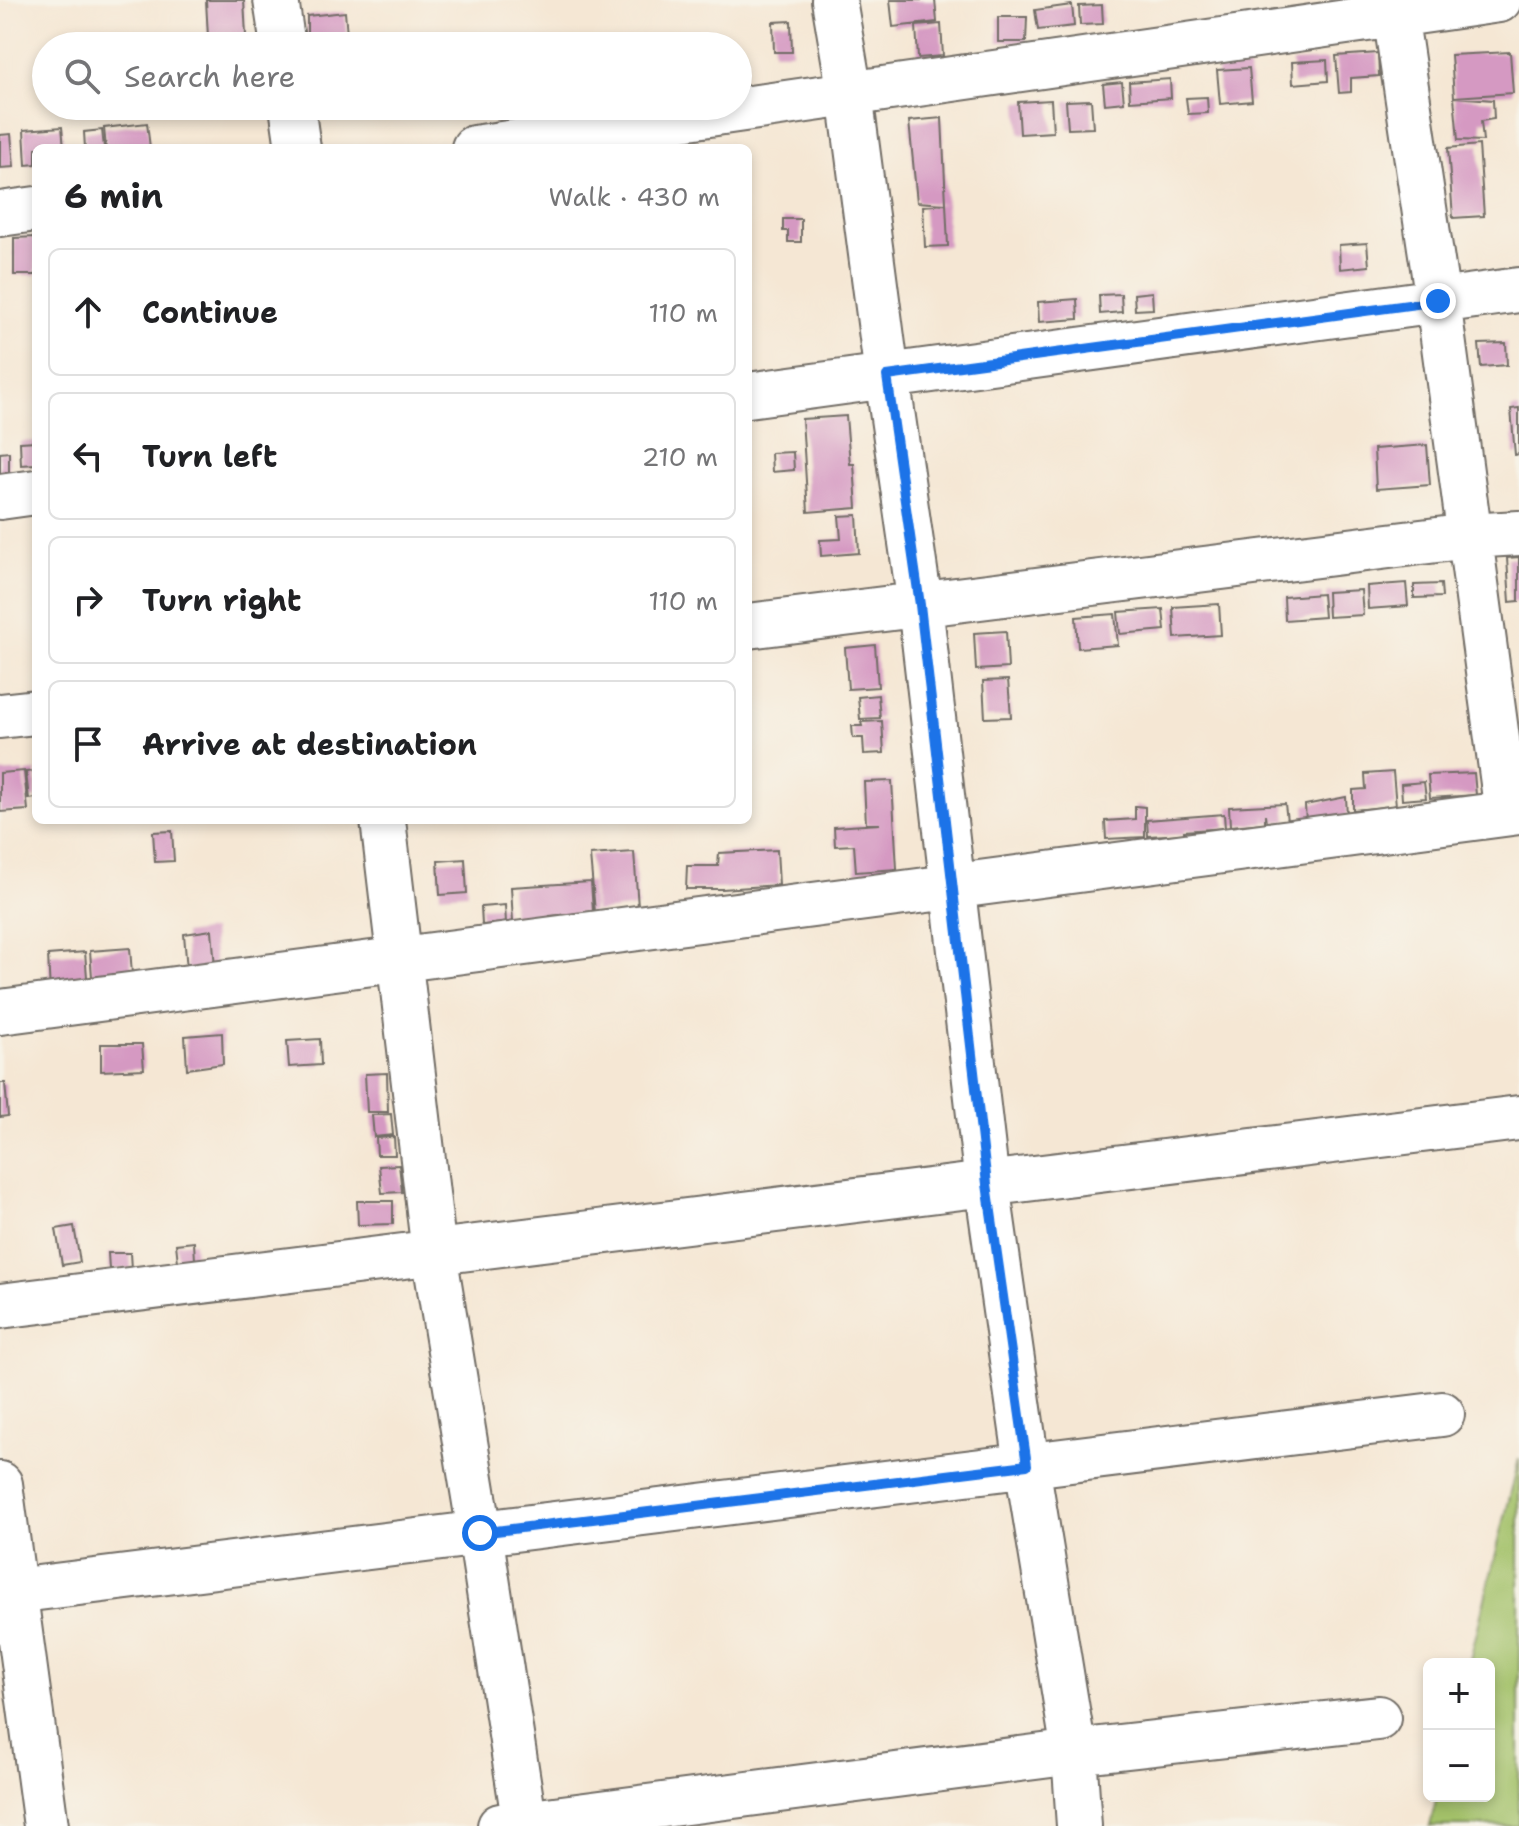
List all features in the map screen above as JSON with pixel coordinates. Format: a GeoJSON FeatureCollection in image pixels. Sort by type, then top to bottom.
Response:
{"type":"FeatureCollection","features":[{"type":"Feature","properties":{"kind":"street"},"geometry":{"type":"LineString","coordinates":[[276,0],[281,32]]}},
{"type":"Feature","properties":{"kind":"street"},"geometry":{"type":"LineString","coordinates":[[834,0],[850,94],[920,605],[987,1184],[1027,1465],[1074,1752],[1079,1826]]}},
{"type":"Feature","properties":{"kind":"street"},"geometry":{"type":"LineString","coordinates":[[752,108],[1394,8],[1499,0]]}},
{"type":"Feature","properties":{"kind":"street"},"geometry":{"type":"LineString","coordinates":[[0,1012],[1513,812],[1469,536],[1394,8]]}},
{"type":"Feature","properties":{"kind":"street"},"geometry":{"type":"LineString","coordinates":[[294,120],[297,144]]}},
{"type":"Feature","properties":{"kind":"street"},"geometry":{"type":"LineString","coordinates":[[502,144],[669,120]]}},
{"type":"Feature","properties":{"kind":"street"},"geometry":{"type":"LineString","coordinates":[[0,214],[32,210]]}},
{"type":"Feature","properties":{"kind":"street"},"geometry":{"type":"LineString","coordinates":[[752,394],[1519,290]]}},
{"type":"Feature","properties":{"kind":"street"},"geometry":{"type":"LineString","coordinates":[[0,497],[32,493]]}},
{"type":"Feature","properties":{"kind":"street"},"geometry":{"type":"LineString","coordinates":[[752,626],[1469,536],[1519,533]]}},
{"type":"Feature","properties":{"kind":"street"},"geometry":{"type":"LineString","coordinates":[[0,716],[32,712]]}},
{"type":"Feature","properties":{"kind":"street"},"geometry":{"type":"LineString","coordinates":[[383,824],[434,1253],[480,1533],[516,1825],[1074,1752],[1378,1718]]}},
{"type":"Feature","properties":{"kind":"street"},"geometry":{"type":"LineString","coordinates":[[0,1306],[1519,1118]]}},
{"type":"Feature","properties":{"kind":"street"},"geometry":{"type":"LineString","coordinates":[[14,1591],[1442,1414]]}},
{"type":"Feature","properties":{"kind":"street"},"geometry":{"type":"LineString","coordinates":[[0,1484],[46,1826]]}},
{"type":"Feature","properties":{"kind":"green space"},"geometry":{"type":"Polygon","coordinates":[[[1519,1459],[1519,1826],[1430,1826],[1436,1802],[1495,1802],[1495,1658],[1470,1658],[1519,1459]]]}},
{"type":"Feature","properties":{"kind":"building"},"geometry":{"type":"Polygon","coordinates":[[[206,0],[244,0],[246,32],[208,32],[206,0]]]}},
{"type":"Feature","properties":{"kind":"building"},"geometry":{"type":"Polygon","coordinates":[[[890,0],[935,0],[937,22],[893,27],[890,0]]]}},
{"type":"Feature","properties":{"kind":"building"},"geometry":{"type":"Polygon","coordinates":[[[1072,5],[1074,26],[1038,30],[1035,10],[1072,5]]]}},
{"type":"Feature","properties":{"kind":"building"},"geometry":{"type":"Polygon","coordinates":[[[1102,5],[1103,24],[1080,25],[1079,6],[1102,5]]]}},
{"type":"Feature","properties":{"kind":"building"},"geometry":{"type":"Polygon","coordinates":[[[345,12],[347,32],[307,32],[307,16],[345,12]]]}},
{"type":"Feature","properties":{"kind":"building"},"geometry":{"type":"Polygon","coordinates":[[[998,17],[1027,17],[1026,42],[998,42],[998,17]]]}},
{"type":"Feature","properties":{"kind":"building"},"geometry":{"type":"Polygon","coordinates":[[[791,21],[792,52],[774,52],[773,22],[791,21]]]}},
{"type":"Feature","properties":{"kind":"building"},"geometry":{"type":"Polygon","coordinates":[[[941,24],[943,56],[918,58],[916,26],[941,24]]]}},
{"type":"Feature","properties":{"kind":"building"},"geometry":{"type":"Polygon","coordinates":[[[1510,52],[1513,93],[1454,97],[1451,55],[1510,52]]]}},
{"type":"Feature","properties":{"kind":"building"},"geometry":{"type":"Polygon","coordinates":[[[1378,53],[1379,76],[1351,78],[1351,92],[1339,93],[1336,56],[1378,53]]]}},
{"type":"Feature","properties":{"kind":"building"},"geometry":{"type":"Polygon","coordinates":[[[1327,60],[1328,81],[1293,84],[1292,62],[1327,60]]]}},
{"type":"Feature","properties":{"kind":"building"},"geometry":{"type":"Polygon","coordinates":[[[1249,68],[1252,101],[1220,104],[1217,70],[1249,68]]]}},
{"type":"Feature","properties":{"kind":"building"},"geometry":{"type":"Polygon","coordinates":[[[1170,79],[1171,98],[1130,101],[1129,82],[1170,79]]]}},
{"type":"Feature","properties":{"kind":"building"},"geometry":{"type":"Polygon","coordinates":[[[1122,82],[1124,102],[1105,104],[1103,84],[1122,82]]]}},
{"type":"Feature","properties":{"kind":"building"},"geometry":{"type":"Polygon","coordinates":[[[1207,97],[1208,113],[1188,114],[1186,98],[1207,97]]]}},
{"type":"Feature","properties":{"kind":"building"},"geometry":{"type":"Polygon","coordinates":[[[1454,97],[1493,100],[1494,119],[1481,121],[1483,141],[1458,140],[1454,97]]]}},
{"type":"Feature","properties":{"kind":"building"},"geometry":{"type":"Polygon","coordinates":[[[1051,100],[1053,132],[1020,134],[1018,102],[1051,100]]]}},
{"type":"Feature","properties":{"kind":"building"},"geometry":{"type":"Polygon","coordinates":[[[1091,100],[1093,128],[1068,129],[1066,101],[1091,100]]]}},
{"type":"Feature","properties":{"kind":"building"},"geometry":{"type":"Polygon","coordinates":[[[942,118],[948,246],[925,247],[923,206],[945,204],[917,202],[909,121],[942,118]]]}},
{"type":"Feature","properties":{"kind":"building"},"geometry":{"type":"Polygon","coordinates":[[[147,123],[150,144],[106,144],[104,128],[147,123]]]}},
{"type":"Feature","properties":{"kind":"building"},"geometry":{"type":"Polygon","coordinates":[[[62,127],[64,144],[32,144],[32,164],[26,165],[24,130],[62,127]]]}},
{"type":"Feature","properties":{"kind":"building"},"geometry":{"type":"Polygon","coordinates":[[[102,130],[104,144],[85,144],[84,132],[102,130]]]}},
{"type":"Feature","properties":{"kind":"building"},"geometry":{"type":"Polygon","coordinates":[[[11,134],[14,167],[0,168],[0,135],[11,134]]]}},
{"type":"Feature","properties":{"kind":"building"},"geometry":{"type":"Polygon","coordinates":[[[1479,145],[1484,216],[1453,218],[1448,148],[1479,145]]]}},
{"type":"Feature","properties":{"kind":"building"},"geometry":{"type":"Polygon","coordinates":[[[783,219],[801,219],[801,242],[788,242],[788,231],[783,231],[783,219]]]}},
{"type":"Feature","properties":{"kind":"building"},"geometry":{"type":"Polygon","coordinates":[[[32,237],[32,275],[14,275],[14,238],[32,237]]]}},
{"type":"Feature","properties":{"kind":"building"},"geometry":{"type":"Polygon","coordinates":[[[1367,243],[1369,266],[1340,269],[1339,245],[1367,243]]]}},
{"type":"Feature","properties":{"kind":"building"},"geometry":{"type":"Polygon","coordinates":[[[1152,292],[1153,309],[1135,310],[1134,294],[1152,292]]]}},
{"type":"Feature","properties":{"kind":"building"},"geometry":{"type":"Polygon","coordinates":[[[1121,294],[1122,312],[1100,314],[1099,295],[1121,294]]]}},
{"type":"Feature","properties":{"kind":"building"},"geometry":{"type":"Polygon","coordinates":[[[1077,299],[1078,319],[1039,322],[1038,302],[1077,299]]]}},
{"type":"Feature","properties":{"kind":"building"},"geometry":{"type":"Polygon","coordinates":[[[1506,343],[1507,365],[1481,367],[1479,344],[1506,343]]]}},
{"type":"Feature","properties":{"kind":"building"},"geometry":{"type":"Polygon","coordinates":[[[1519,408],[1519,454],[1515,455],[1511,409],[1519,408]]]}},
{"type":"Feature","properties":{"kind":"building"},"geometry":{"type":"Polygon","coordinates":[[[846,416],[857,508],[808,512],[802,419],[846,416]]]}},
{"type":"Feature","properties":{"kind":"building"},"geometry":{"type":"Polygon","coordinates":[[[32,441],[32,464],[21,465],[20,442],[32,441]]]}},
{"type":"Feature","properties":{"kind":"building"},"geometry":{"type":"Polygon","coordinates":[[[1427,445],[1430,485],[1376,489],[1374,449],[1427,445]]]}},
{"type":"Feature","properties":{"kind":"building"},"geometry":{"type":"Polygon","coordinates":[[[9,452],[9,472],[0,473],[0,453],[9,452]]]}},
{"type":"Feature","properties":{"kind":"building"},"geometry":{"type":"Polygon","coordinates":[[[793,452],[794,470],[772,472],[771,453],[793,452]]]}},
{"type":"Feature","properties":{"kind":"building"},"geometry":{"type":"Polygon","coordinates":[[[857,515],[859,553],[821,556],[820,540],[841,539],[839,516],[857,515]]]}},
{"type":"Feature","properties":{"kind":"building"},"geometry":{"type":"Polygon","coordinates":[[[1519,557],[1519,601],[1510,602],[1507,558],[1519,557]]]}},
{"type":"Feature","properties":{"kind":"building"},"geometry":{"type":"Polygon","coordinates":[[[1406,583],[1408,606],[1368,609],[1367,586],[1406,583]]]}},
{"type":"Feature","properties":{"kind":"building"},"geometry":{"type":"Polygon","coordinates":[[[1441,584],[1442,597],[1414,598],[1414,585],[1441,584]]]}},
{"type":"Feature","properties":{"kind":"building"},"geometry":{"type":"Polygon","coordinates":[[[1361,590],[1363,615],[1328,617],[1327,592],[1361,590]]]}},
{"type":"Feature","properties":{"kind":"building"},"geometry":{"type":"Polygon","coordinates":[[[1322,594],[1324,617],[1285,620],[1284,597],[1322,594]]]}},
{"type":"Feature","properties":{"kind":"building"},"geometry":{"type":"Polygon","coordinates":[[[1219,604],[1221,635],[1175,638],[1173,607],[1219,604]]]}},
{"type":"Feature","properties":{"kind":"building"},"geometry":{"type":"Polygon","coordinates":[[[1163,609],[1165,630],[1120,634],[1118,612],[1163,609]]]}},
{"type":"Feature","properties":{"kind":"building"},"geometry":{"type":"Polygon","coordinates":[[[1115,614],[1118,645],[1078,648],[1076,617],[1115,614]]]}},
{"type":"Feature","properties":{"kind":"building"},"geometry":{"type":"Polygon","coordinates":[[[1006,631],[1008,668],[976,670],[974,633],[1006,631]]]}},
{"type":"Feature","properties":{"kind":"building"},"geometry":{"type":"Polygon","coordinates":[[[875,645],[878,687],[848,689],[845,648],[875,645]]]}},
{"type":"Feature","properties":{"kind":"building"},"geometry":{"type":"Polygon","coordinates":[[[1008,680],[1011,717],[985,718],[983,681],[1008,680]]]}},
{"type":"Feature","properties":{"kind":"building"},"geometry":{"type":"Polygon","coordinates":[[[878,695],[880,718],[860,719],[858,697],[878,695]]]}},
{"type":"Feature","properties":{"kind":"building"},"geometry":{"type":"Polygon","coordinates":[[[882,721],[884,753],[864,754],[863,738],[853,738],[852,726],[862,726],[861,722],[882,721]]]}},
{"type":"Feature","properties":{"kind":"building"},"geometry":{"type":"Polygon","coordinates":[[[24,771],[28,810],[0,812],[0,773],[24,771]]]}},
{"type":"Feature","properties":{"kind":"building"},"geometry":{"type":"Polygon","coordinates":[[[32,771],[32,799],[29,799],[26,772],[32,771]]]}},
{"type":"Feature","properties":{"kind":"building"},"geometry":{"type":"Polygon","coordinates":[[[1393,772],[1396,806],[1353,810],[1353,790],[1366,789],[1365,774],[1393,772]]]}},
{"type":"Feature","properties":{"kind":"building"},"geometry":{"type":"Polygon","coordinates":[[[1474,773],[1476,795],[1430,798],[1428,775],[1474,773]]]}},
{"type":"Feature","properties":{"kind":"building"},"geometry":{"type":"Polygon","coordinates":[[[892,781],[897,869],[856,872],[854,845],[835,846],[834,827],[880,824],[866,824],[864,782],[892,781]]]}},
{"type":"Feature","properties":{"kind":"building"},"geometry":{"type":"Polygon","coordinates":[[[1424,782],[1426,798],[1402,800],[1401,784],[1424,782]]]}},
{"type":"Feature","properties":{"kind":"building"},"geometry":{"type":"Polygon","coordinates":[[[1346,797],[1347,816],[1306,822],[1305,805],[1346,797]]]}},
{"type":"Feature","properties":{"kind":"building"},"geometry":{"type":"Polygon","coordinates":[[[1285,804],[1287,821],[1266,822],[1265,814],[1265,823],[1230,826],[1229,807],[1285,804]]]}},
{"type":"Feature","properties":{"kind":"building"},"geometry":{"type":"Polygon","coordinates":[[[1135,806],[1145,807],[1145,837],[1106,839],[1105,821],[1135,819],[1135,806]]]}},
{"type":"Feature","properties":{"kind":"building"},"geometry":{"type":"Polygon","coordinates":[[[1224,814],[1225,828],[1148,836],[1147,820],[1224,814]]]}},
{"type":"Feature","properties":{"kind":"building"},"geometry":{"type":"Polygon","coordinates":[[[172,831],[174,861],[155,862],[153,832],[172,831]]]}},
{"type":"Feature","properties":{"kind":"building"},"geometry":{"type":"Polygon","coordinates":[[[777,850],[779,885],[686,889],[687,866],[718,866],[719,853],[777,850]]]}},
{"type":"Feature","properties":{"kind":"building"},"geometry":{"type":"Polygon","coordinates":[[[634,852],[638,907],[595,912],[590,855],[634,852]]]}},
{"type":"Feature","properties":{"kind":"building"},"geometry":{"type":"Polygon","coordinates":[[[465,859],[467,893],[440,895],[438,861],[465,859]]]}},
{"type":"Feature","properties":{"kind":"building"},"geometry":{"type":"Polygon","coordinates":[[[591,882],[593,912],[513,922],[511,887],[591,882]]]}},
{"type":"Feature","properties":{"kind":"building"},"geometry":{"type":"Polygon","coordinates":[[[505,905],[506,923],[482,925],[481,907],[505,905]]]}},
{"type":"Feature","properties":{"kind":"building"},"geometry":{"type":"Polygon","coordinates":[[[212,930],[215,968],[187,970],[184,934],[212,930]]]}},
{"type":"Feature","properties":{"kind":"building"},"geometry":{"type":"Polygon","coordinates":[[[130,948],[132,974],[92,977],[90,951],[130,948]]]}},
{"type":"Feature","properties":{"kind":"building"},"geometry":{"type":"Polygon","coordinates":[[[85,952],[88,990],[50,992],[48,955],[85,952]]]}},
{"type":"Feature","properties":{"kind":"building"},"geometry":{"type":"Polygon","coordinates":[[[222,1033],[223,1064],[187,1069],[185,1036],[222,1033]]]}},
{"type":"Feature","properties":{"kind":"building"},"geometry":{"type":"Polygon","coordinates":[[[320,1039],[321,1065],[289,1067],[287,1041],[320,1039]]]}},
{"type":"Feature","properties":{"kind":"building"},"geometry":{"type":"Polygon","coordinates":[[[101,1044],[142,1044],[144,1069],[101,1071],[101,1044]]]}},
{"type":"Feature","properties":{"kind":"building"},"geometry":{"type":"Polygon","coordinates":[[[387,1073],[388,1112],[367,1112],[365,1074],[387,1073]]]}},
{"type":"Feature","properties":{"kind":"building"},"geometry":{"type":"Polygon","coordinates":[[[0,1083],[5,1083],[8,1116],[0,1117],[0,1083]]]}},
{"type":"Feature","properties":{"kind":"building"},"geometry":{"type":"Polygon","coordinates":[[[391,1114],[393,1135],[374,1137],[372,1115],[391,1114]]]}},
{"type":"Feature","properties":{"kind":"building"},"geometry":{"type":"Polygon","coordinates":[[[394,1137],[395,1155],[377,1155],[376,1138],[394,1137]]]}},
{"type":"Feature","properties":{"kind":"building"},"geometry":{"type":"Polygon","coordinates":[[[399,1165],[402,1192],[382,1193],[379,1166],[399,1165]]]}},
{"type":"Feature","properties":{"kind":"building"},"geometry":{"type":"Polygon","coordinates":[[[357,1201],[393,1201],[393,1224],[358,1225],[357,1201]]]}},
{"type":"Feature","properties":{"kind":"building"},"geometry":{"type":"Polygon","coordinates":[[[74,1226],[80,1262],[62,1265],[56,1229],[74,1226]]]}},
{"type":"Feature","properties":{"kind":"building"},"geometry":{"type":"Polygon","coordinates":[[[194,1242],[195,1260],[178,1262],[176,1244],[194,1242]]]}},
{"type":"Feature","properties":{"kind":"building"},"geometry":{"type":"Polygon","coordinates":[[[108,1253],[130,1253],[131,1269],[109,1269],[108,1253]]]}},
{"type":"Feature","properties":{"kind":"route"},"geometry":{"type":"LineString","coordinates":[[480,1533],[1027,1465],[987,1184],[920,605],[887,376],[1438,301]]}}]}
